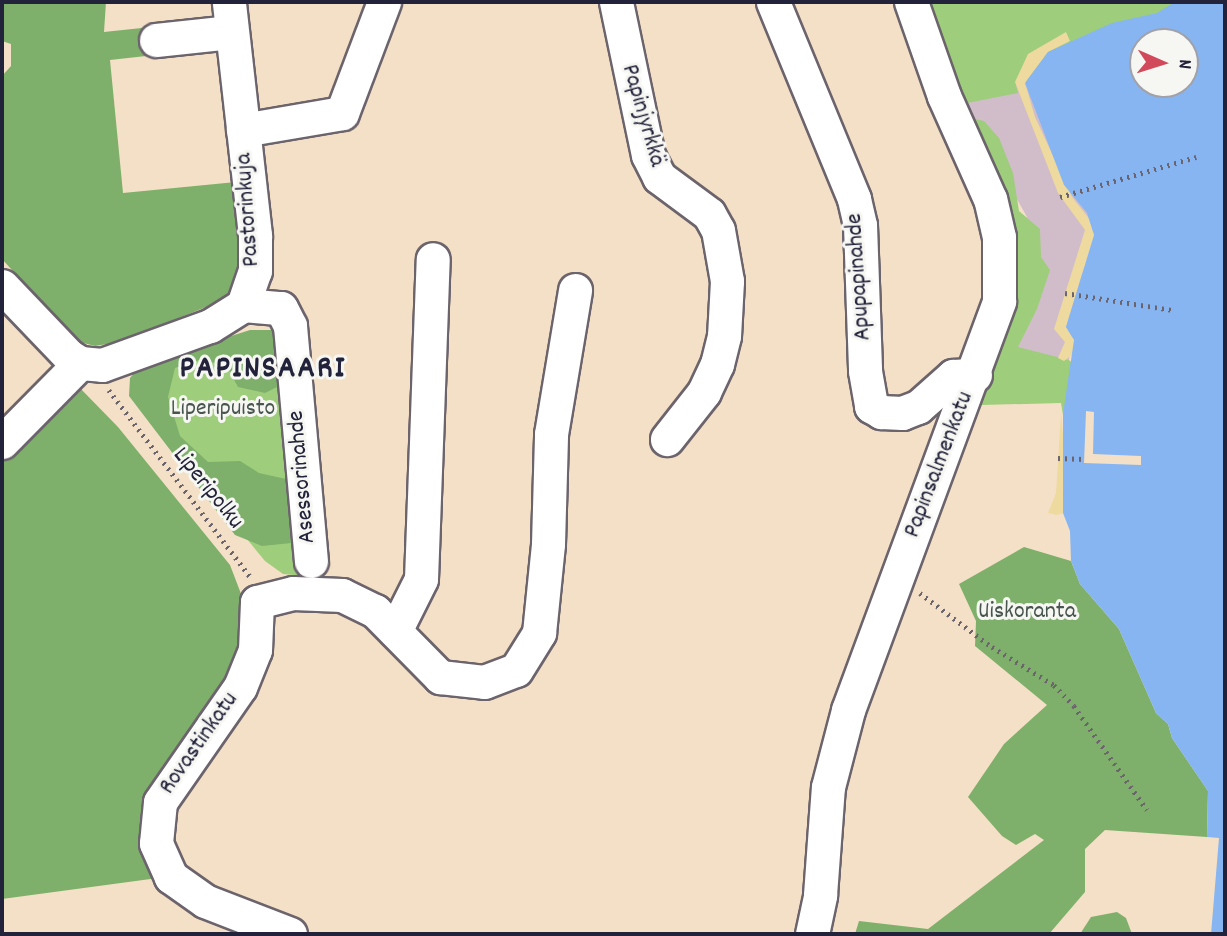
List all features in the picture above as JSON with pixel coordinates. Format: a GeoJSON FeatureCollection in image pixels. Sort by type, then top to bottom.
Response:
{"type":"FeatureCollection","features":[{"type":"Feature","properties":{"kind":"street"},"geometry":{"type":"LineString","coordinates":[[243,130],[342,113],[384,2]]}},
{"type":"Feature","properties":{"kind":"street","name":"Papinjyrkkä"},"geometry":{"type":"LineString","coordinates":[[616,2],[648,155],[659,177],[709,214],[718,230],[727,281],[724,336],[717,364],[704,392],[667,439]]}},
{"type":"Feature","properties":{"kind":"street","name":"Apupapinahde"},"geometry":{"type":"LineString","coordinates":[[773,2],[854,199],[860,225],[865,371],[871,406],[881,412],[902,413],[918,408],[938,385],[953,376],[975,375]]}},
{"type":"Feature","properties":{"kind":"street","name":"Papinsalmenkatu"},"geometry":{"type":"LineString","coordinates":[[812,934],[836,753],[859,675],[975,375],[999,301],[999,237],[990,198],[934,71],[911,2]]}},
{"type":"Feature","properties":{"kind":"street"},"geometry":{"type":"LineString","coordinates":[[156,40],[230,17]]}},
{"type":"Feature","properties":{"kind":"street","name":"Pastorinkuja"},"geometry":{"type":"LineString","coordinates":[[230,17],[256,271],[243,305]]}},
{"type":"Feature","properties":{"kind":"street"},"geometry":{"type":"LineString","coordinates":[[395,631],[421,579],[433,259]]}},
{"type":"Feature","properties":{"kind":"street"},"geometry":{"type":"LineString","coordinates":[[2,286],[91,364]]}},
{"type":"Feature","properties":{"kind":"street"},"geometry":{"type":"LineString","coordinates":[[257,602],[293,593],[342,595],[374,611],[432,671],[464,683],[498,679],[516,670],[539,633],[548,544],[551,434],[575,290]]}},
{"type":"Feature","properties":{"kind":"street"},"geometry":{"type":"LineString","coordinates":[[2,442],[91,364],[210,326],[243,305]]}},
{"type":"Feature","properties":{"kind":"street","name":"Asessorinahde"},"geometry":{"type":"LineString","coordinates":[[243,305],[281,308],[290,326],[311,561]]}},
{"type":"Feature","properties":{"kind":"street","name":"Rovastinkatu"},"geometry":{"type":"LineString","coordinates":[[257,602],[259,631],[247,672],[230,704],[165,790],[157,815],[156,843],[163,867],[181,887],[205,901],[290,934]]}},
{"type":"Feature","properties":{"kind":"path"},"geometry":{"type":"LineString","coordinates":[[1060,197],[1196,157]]}},
{"type":"Feature","properties":{"kind":"path"},"geometry":{"type":"LineString","coordinates":[[1065,293],[1172,310]]}},
{"type":"Feature","properties":{"kind":"path","name":"Liperipolku"},"geometry":{"type":"LineString","coordinates":[[91,364],[123,411],[242,561],[257,602]]}},
{"type":"Feature","properties":{"kind":"path"},"geometry":{"type":"LineString","coordinates":[[1058,458],[1084,459]]}},
{"type":"Feature","properties":{"kind":"path"},"geometry":{"type":"LineString","coordinates":[[897,575],[992,647],[1054,685],[1074,706],[1147,810]]}},
{"type":"Feature","properties":{"kind":"shaded area"},"geometry":{"type":"Polygon","coordinates":[[[1025,83],[1091,221],[1069,360],[1036,353],[995,369],[1027,217],[961,100],[1025,83]]]}},
{"type":"Feature","properties":{"kind":"green space"},"geometry":{"type":"Polygon","coordinates":[[[2,2],[106,2],[104,32],[151,27],[155,55],[110,60],[123,193],[236,182],[244,265],[226,299],[119,342],[95,346],[76,341],[2,259],[2,76],[11,66],[11,44],[2,41],[2,2]]]}},
{"type":"Feature","properties":{"kind":"green space"},"geometry":{"type":"Polygon","coordinates":[[[922,2],[1206,2],[1165,28],[1129,28],[1129,47],[1016,85],[1018,93],[962,104],[922,2]]]}},
{"type":"Feature","properties":{"kind":"green space"},"geometry":{"type":"Polygon","coordinates":[[[970,121],[984,121],[999,138],[1013,173],[1019,211],[1040,229],[1041,257],[1050,270],[1037,309],[1018,347],[1069,360],[1077,367],[1063,415],[1061,403],[981,405],[980,395],[1002,337],[970,121]]]}},
{"type":"Feature","properties":{"kind":"green space"},"geometry":{"type":"Polygon","coordinates":[[[250,330],[280,330],[285,383],[265,393],[238,387],[227,367],[202,359],[175,368],[168,397],[180,436],[208,462],[240,461],[259,473],[295,481],[301,542],[262,546],[235,535],[129,396],[130,378],[141,365],[250,330]]]}},
{"type":"Feature","properties":{"kind":"green space","name":"Liperipuisto"},"geometry":{"type":"Polygon","coordinates":[[[281,341],[305,576],[283,574],[265,561],[139,408],[141,371],[281,341]]]}},
{"type":"Feature","properties":{"kind":"green space"},"geometry":{"type":"Polygon","coordinates":[[[78,386],[118,427],[230,565],[243,599],[241,656],[160,776],[158,878],[2,899],[2,457],[78,386]]]}},
{"type":"Feature","properties":{"kind":"green space","name":"Uiskoranta"},"geometry":{"type":"Polygon","coordinates":[[[1024,547],[1071,561],[1080,584],[1119,629],[1156,713],[1168,724],[1172,738],[1208,791],[1207,837],[1105,830],[1085,849],[1085,892],[1049,934],[855,934],[859,921],[928,929],[1044,840],[1035,834],[1016,845],[1002,836],[968,797],[1004,744],[1047,705],[975,646],[976,621],[959,584],[1024,547]]]}},
{"type":"Feature","properties":{"kind":"green space"},"geometry":{"type":"Polygon","coordinates":[[[1117,912],[1126,918],[1132,934],[1080,934],[1091,917],[1117,912]]]}},
{"type":"Feature","properties":{"kind":"sand"},"geometry":{"type":"Polygon","coordinates":[[[1066,32],[1070,41],[1048,52],[1025,83],[1035,117],[1072,197],[1091,221],[1094,235],[1066,327],[1074,340],[1073,354],[1064,361],[1058,358],[1065,342],[1054,329],[1085,230],[1058,193],[1015,82],[1028,54],[1066,32]]]}},
{"type":"Feature","properties":{"kind":"sand"},"geometry":{"type":"Polygon","coordinates":[[[1061,414],[1066,466],[1063,513],[1057,515],[1048,513],[1056,493],[1061,414]]]}},
{"type":"Feature","properties":{"kind":"water"},"geometry":{"type":"Polygon","coordinates":[[[1175,2],[1225,2],[1225,934],[1211,934],[1219,838],[1207,837],[1208,791],[1172,738],[1168,724],[1156,713],[1119,629],[1080,584],[1071,561],[1070,531],[1063,513],[1063,414],[1074,340],[1066,327],[1094,235],[1087,213],[1064,185],[1025,83],[1048,52],[1112,23],[1157,13],[1175,2]]]}},
{"type":"Feature","properties":{"kind":"pier"},"geometry":{"type":"Polygon","coordinates":[[[1086,411],[1094,412],[1093,454],[1141,456],[1141,465],[1084,463],[1086,411]]]}},
{"type":"Feature","properties":{"kind":"district","name":"PAPINSAARI"},"geometry":{"type":"Point","coordinates":[263,370]}}]}
